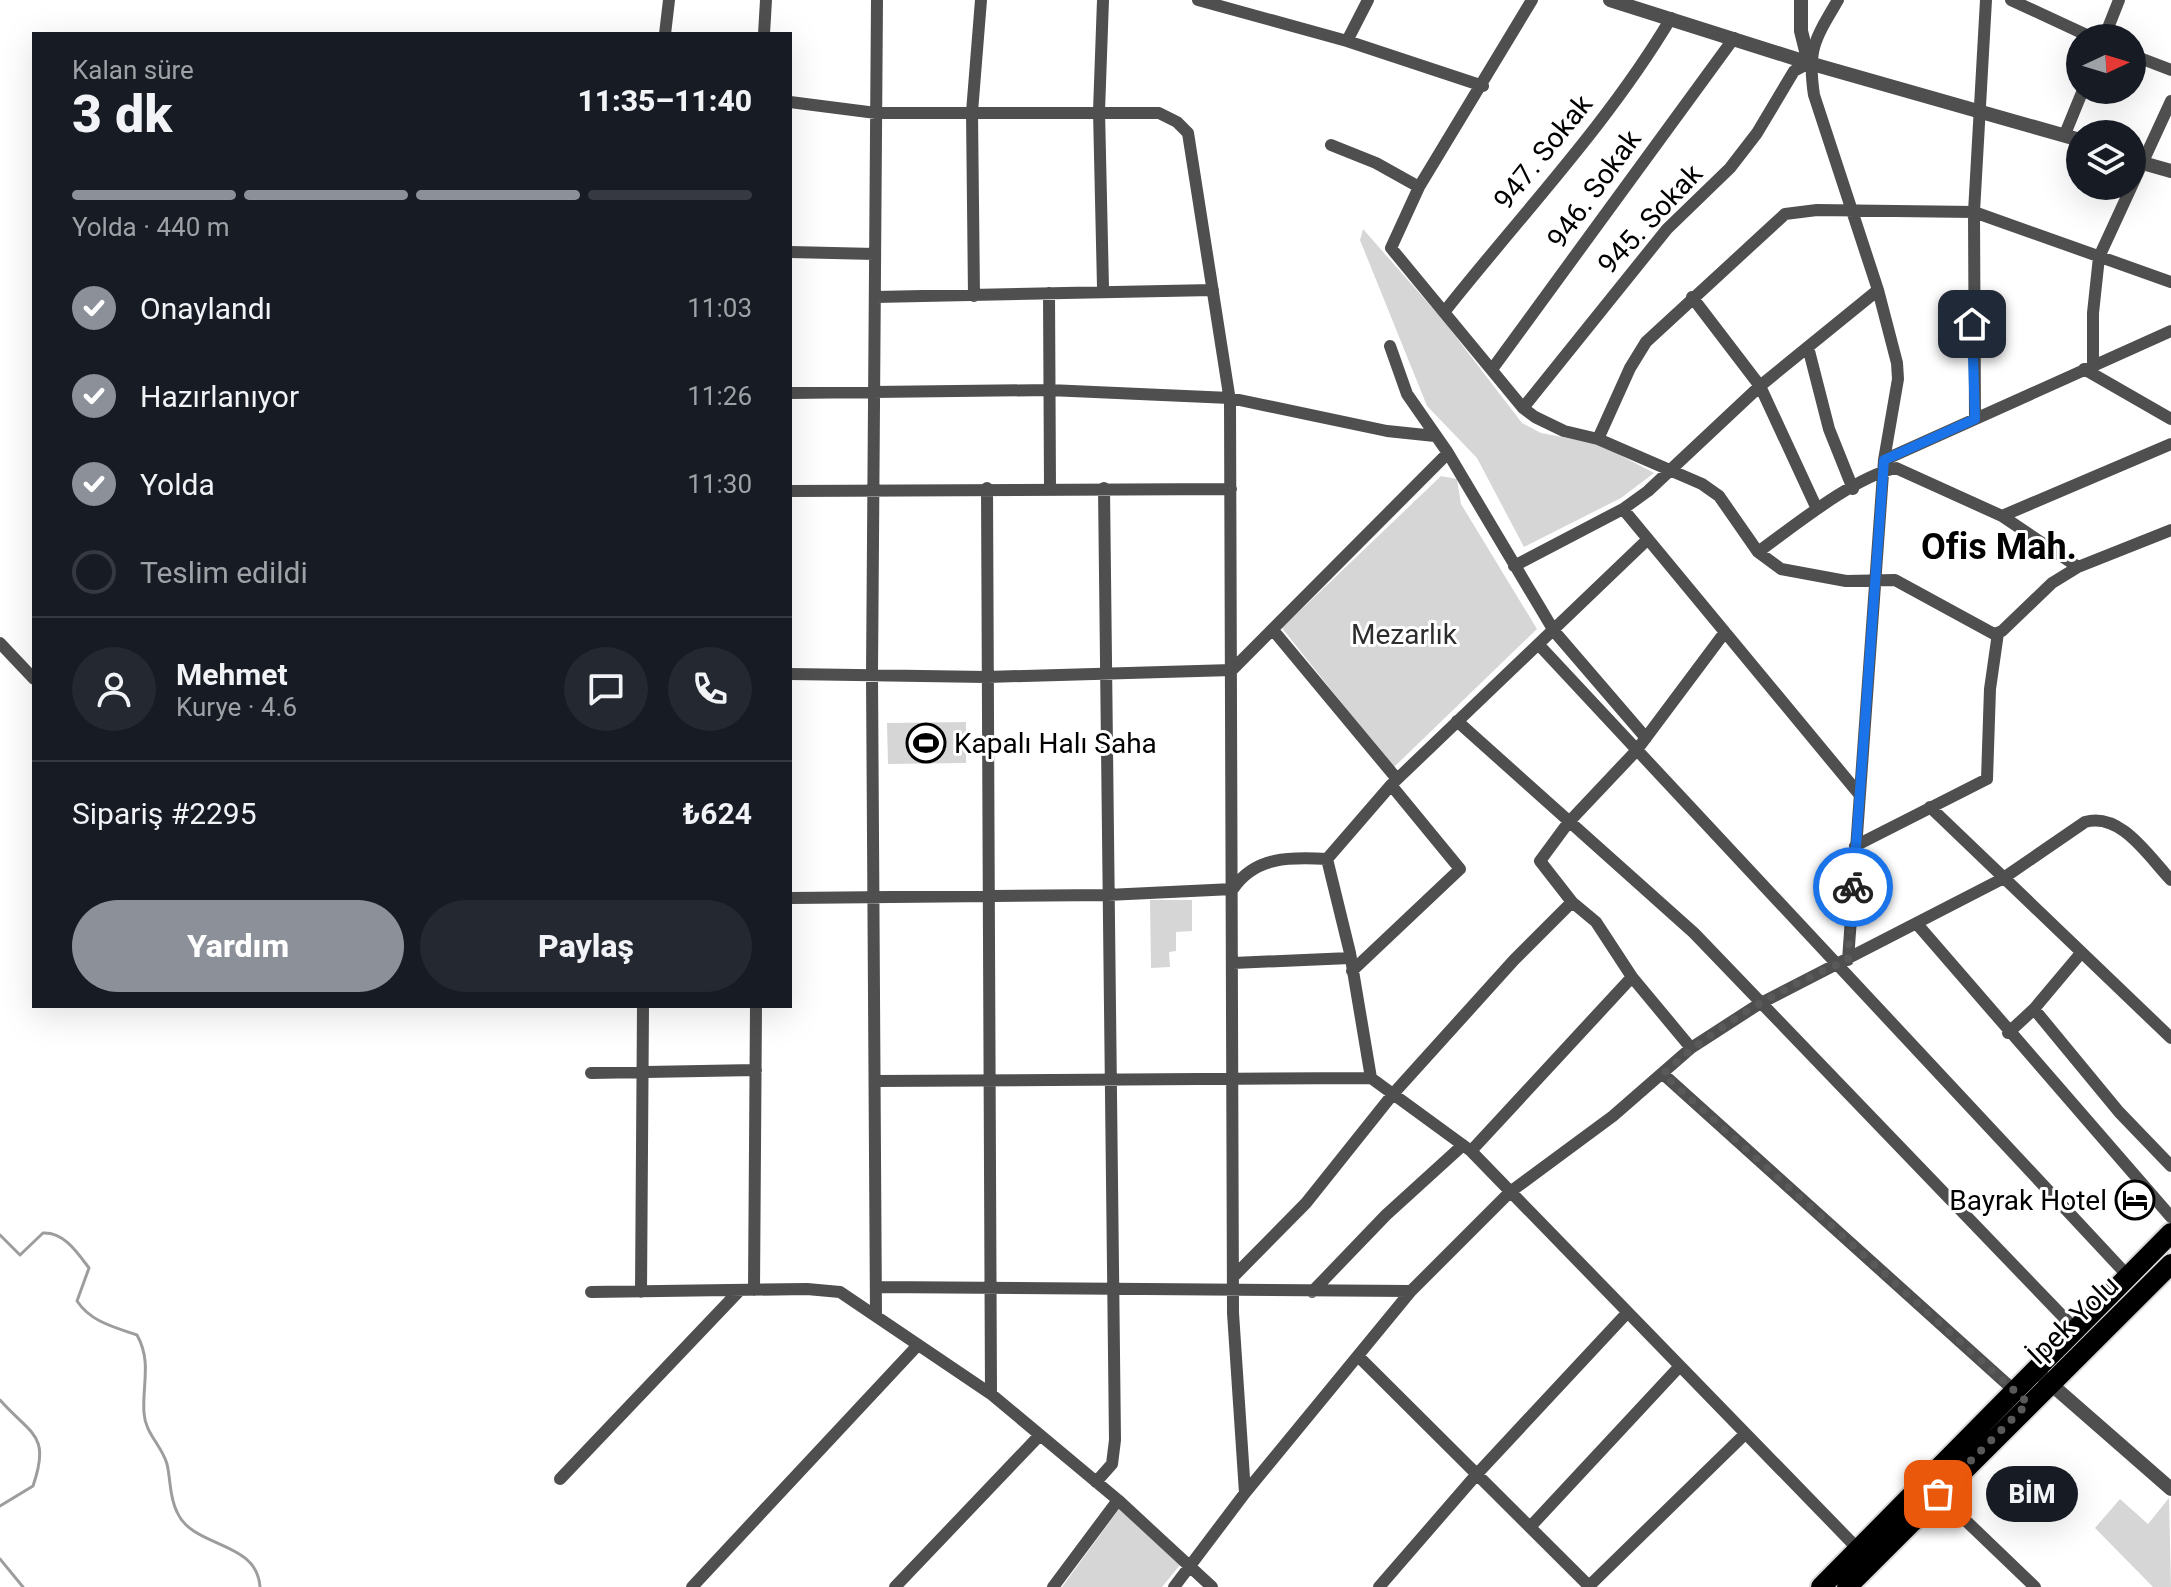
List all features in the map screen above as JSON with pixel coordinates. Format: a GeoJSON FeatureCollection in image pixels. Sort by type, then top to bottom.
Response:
{"type":"FeatureCollection","features":[{"type":"Feature","properties":{"kind":"highway"},"geometry":{"type":"LineString","coordinates":[[1821,1587],[2042,1376],[2075,1329],[2171,1233]]}},
{"type":"Feature","properties":{"kind":"highway","name":"İpek Yolu"},"geometry":{"type":"LineString","coordinates":[[2042,1376],[2171,1264]]}},
{"type":"Feature","properties":{"kind":"highway","name":"İpek Yolu"},"geometry":{"type":"LineString","coordinates":[[1847,1587],[1938,1494],[2021,1397]]}},
{"type":"Feature","properties":{"kind":"street"},"geometry":{"type":"LineString","coordinates":[[665,32],[669,0]]}},
{"type":"Feature","properties":{"kind":"street"},"geometry":{"type":"LineString","coordinates":[[764,32],[766,0]]}},
{"type":"Feature","properties":{"kind":"street"},"geometry":{"type":"LineString","coordinates":[[876,1316],[876,897],[872,675],[877,0]]}},
{"type":"Feature","properties":{"kind":"street"},"geometry":{"type":"LineString","coordinates":[[974,296],[972,112],[981,0]]}},
{"type":"Feature","properties":{"kind":"street"},"geometry":{"type":"LineString","coordinates":[[1103,0],[1099,111],[1103,287]]}},
{"type":"Feature","properties":{"kind":"street"},"geometry":{"type":"LineString","coordinates":[[1198,0],[1347,41],[1483,86]]}},
{"type":"Feature","properties":{"kind":"street"},"geometry":{"type":"LineString","coordinates":[[1347,41],[1368,0]]}},
{"type":"Feature","properties":{"kind":"street"},"geometry":{"type":"LineString","coordinates":[[1532,0],[1483,86],[1419,187],[1391,248],[1523,408],[1564,431],[1598,439],[1719,496],[1758,552],[1781,569],[1804,576],[1875,582],[1895,580],[1994,634],[1998,633]]}},
{"type":"Feature","properties":{"kind":"street"},"geometry":{"type":"LineString","coordinates":[[1610,0],[1809,63],[2065,134],[2077,104]]}},
{"type":"Feature","properties":{"kind":"street"},"geometry":{"type":"LineString","coordinates":[[1801,0],[1801,31],[1814,95],[1848,208],[1878,290],[1898,379],[1884,465],[1855,846],[1843,962]]}},
{"type":"Feature","properties":{"kind":"street"},"geometry":{"type":"LineString","coordinates":[[1809,63],[1815,41],[1838,0]]}},
{"type":"Feature","properties":{"kind":"street"},"geometry":{"type":"LineString","coordinates":[[1975,419],[1974,212],[1986,0]]}},
{"type":"Feature","properties":{"kind":"street"},"geometry":{"type":"LineString","coordinates":[[2011,0],[2066,25]]}},
{"type":"Feature","properties":{"kind":"street"},"geometry":{"type":"LineString","coordinates":[[2110,24],[2119,0]]}},
{"type":"Feature","properties":{"kind":"street","name":"947. Sokak"},"geometry":{"type":"LineString","coordinates":[[1445,311],[1596,127],[1671,18]]}},
{"type":"Feature","properties":{"kind":"street","name":"946. Sokak"},"geometry":{"type":"LineString","coordinates":[[1493,368],[1734,38]]}},
{"type":"Feature","properties":{"kind":"street"},"geometry":{"type":"LineString","coordinates":[[2146,60],[2171,70]]}},
{"type":"Feature","properties":{"kind":"street","name":"945. Sokak"},"geometry":{"type":"LineString","coordinates":[[1523,408],[1667,229],[1730,168],[1757,133],[1794,71],[1809,63]]}},
{"type":"Feature","properties":{"kind":"street"},"geometry":{"type":"LineString","coordinates":[[2146,146],[2171,101]]}},
{"type":"Feature","properties":{"kind":"street"},"geometry":{"type":"LineString","coordinates":[[792,102],[876,113],[1159,113],[1177,122],[1188,133],[1230,398],[1233,1283],[1245,1493]]}},
{"type":"Feature","properties":{"kind":"street"},"geometry":{"type":"LineString","coordinates":[[1331,145],[1376,163],[1419,187]]}},
{"type":"Feature","properties":{"kind":"street"},"geometry":{"type":"LineString","coordinates":[[2146,164],[2171,171]]}},
{"type":"Feature","properties":{"kind":"street"},"geometry":{"type":"LineString","coordinates":[[2089,367],[2099,257],[2122,200]]}},
{"type":"Feature","properties":{"kind":"street"},"geometry":{"type":"LineString","coordinates":[[1598,439],[1630,368],[1646,342],[1785,214],[1848,208],[1974,212],[2171,282]]}},
{"type":"Feature","properties":{"kind":"street"},"geometry":{"type":"LineString","coordinates":[[792,252],[875,254]]}},
{"type":"Feature","properties":{"kind":"street"},"geometry":{"type":"LineString","coordinates":[[875,297],[1213,290]]}},
{"type":"Feature","properties":{"kind":"street"},"geometry":{"type":"LineString","coordinates":[[1514,566],[1623,509],[1671,471],[1760,386],[1878,290]]}},
{"type":"Feature","properties":{"kind":"street"},"geometry":{"type":"LineString","coordinates":[[1049,293],[1050,488]]}},
{"type":"Feature","properties":{"kind":"street"},"geometry":{"type":"LineString","coordinates":[[1692,297],[1760,386],[1817,509]]}},
{"type":"Feature","properties":{"kind":"street"},"geometry":{"type":"LineString","coordinates":[[1758,552],[1884,465],[1975,419],[2171,331]]}},
{"type":"Feature","properties":{"kind":"street"},"geometry":{"type":"LineString","coordinates":[[1390,346],[1407,394],[1448,453],[1554,631],[1646,738]]}},
{"type":"Feature","properties":{"kind":"street"},"geometry":{"type":"LineString","coordinates":[[1808,347],[1829,429],[1853,489]]}},
{"type":"Feature","properties":{"kind":"street"},"geometry":{"type":"LineString","coordinates":[[2089,367],[2171,419]]}},
{"type":"Feature","properties":{"kind":"street"},"geometry":{"type":"LineString","coordinates":[[792,393],[1049,390],[1230,398],[1387,431],[1435,436]]}},
{"type":"Feature","properties":{"kind":"street"},"geometry":{"type":"LineString","coordinates":[[2002,516],[2171,444]]}},
{"type":"Feature","properties":{"kind":"street"},"geometry":{"type":"LineString","coordinates":[[792,674],[987,677],[1232,670],[1448,453]]}},
{"type":"Feature","properties":{"kind":"street"},"geometry":{"type":"LineString","coordinates":[[1884,465],[2002,516],[2078,567]]}},
{"type":"Feature","properties":{"kind":"street"},"geometry":{"type":"LineString","coordinates":[[792,491],[874,488],[1231,489]]}},
{"type":"Feature","properties":{"kind":"street"},"geometry":{"type":"LineString","coordinates":[[987,488],[991,1394]]}},
{"type":"Feature","properties":{"kind":"street"},"geometry":{"type":"LineString","coordinates":[[1096,1482],[1112,1464],[1115,1440],[1104,488]]}},
{"type":"Feature","properties":{"kind":"street"},"geometry":{"type":"LineString","coordinates":[[1623,509],[1859,794]]}},
{"type":"Feature","properties":{"kind":"street"},"geometry":{"type":"LineString","coordinates":[[1855,846],[1987,779],[1990,689],[1998,633],[2052,583],[2078,567],[2171,530]]}},
{"type":"Feature","properties":{"kind":"street"},"geometry":{"type":"LineString","coordinates":[[1327,859],[1394,782],[1648,539]]}},
{"type":"Feature","properties":{"kind":"street"},"geometry":{"type":"LineString","coordinates":[[1233,963],[1351,964],[1460,869],[1273,630]]}},
{"type":"Feature","properties":{"kind":"street"},"geometry":{"type":"LineString","coordinates":[[1691,1048],[1632,977],[1596,922],[1572,902],[1540,861],[1568,823],[1636,751],[1725,632]]}},
{"type":"Feature","properties":{"kind":"street"},"geometry":{"type":"LineString","coordinates":[[0,643],[32,677]]}},
{"type":"Feature","properties":{"kind":"street"},"geometry":{"type":"LineString","coordinates":[[1539,645],[1636,751],[1843,962],[2128,1276]]}},
{"type":"Feature","properties":{"kind":"street"},"geometry":{"type":"LineString","coordinates":[[22,667],[32,658]]}},
{"type":"Feature","properties":{"kind":"street"},"geometry":{"type":"LineString","coordinates":[[1457,721],[1694,933],[2075,1329]]}},
{"type":"Feature","properties":{"kind":"street"},"geometry":{"type":"LineString","coordinates":[[1930,807],[2171,1038]]}},
{"type":"Feature","properties":{"kind":"street"},"geometry":{"type":"LineString","coordinates":[[1174,1587],[1245,1493],[1411,1291],[1510,1192],[1663,1074],[1691,1048],[1759,1004],[2002,879],[2085,822],[2098,819],[2116,823],[2171,880]]}},
{"type":"Feature","properties":{"kind":"street"},"geometry":{"type":"LineString","coordinates":[[1233,889],[1244,873],[1256,865],[1292,857],[1327,859]]}},
{"type":"Feature","properties":{"kind":"street"},"geometry":{"type":"LineString","coordinates":[[1327,859],[1351,964],[1371,1078]]}},
{"type":"Feature","properties":{"kind":"street"},"geometry":{"type":"LineString","coordinates":[[792,898],[1107,895],[1233,889]]}},
{"type":"Feature","properties":{"kind":"street"},"geometry":{"type":"LineString","coordinates":[[1233,1283],[1326,1180],[1393,1094],[1514,960],[1572,902]]}},
{"type":"Feature","properties":{"kind":"street"},"geometry":{"type":"LineString","coordinates":[[1917,924],[2008,1033],[2171,1217]]}},
{"type":"Feature","properties":{"kind":"street"},"geometry":{"type":"LineString","coordinates":[[2008,1033],[2034,1009],[2081,953]]}},
{"type":"Feature","properties":{"kind":"street"},"geometry":{"type":"LineString","coordinates":[[1312,1292],[1386,1215],[1467,1148],[1632,977]]}},
{"type":"Feature","properties":{"kind":"street"},"geometry":{"type":"LineString","coordinates":[[641,1292],[643,1008]]}},
{"type":"Feature","properties":{"kind":"street"},"geometry":{"type":"LineString","coordinates":[[754,1290],[756,1008]]}},
{"type":"Feature","properties":{"kind":"street"},"geometry":{"type":"LineString","coordinates":[[2034,1009],[2119,1112],[2171,1166]]}},
{"type":"Feature","properties":{"kind":"street"},"geometry":{"type":"LineString","coordinates":[[591,1073],[756,1070]]}},
{"type":"Feature","properties":{"kind":"street"},"geometry":{"type":"LineString","coordinates":[[1663,1074],[2021,1397]]}},
{"type":"Feature","properties":{"kind":"street"},"geometry":{"type":"LineString","coordinates":[[876,1081],[1371,1078],[1467,1148],[1858,1549]]}},
{"type":"Feature","properties":{"kind":"street"},"geometry":{"type":"LineString","coordinates":[[876,1287],[1115,1291],[1233,1283],[1312,1292],[1411,1291]]}},
{"type":"Feature","properties":{"kind":"street"},"geometry":{"type":"LineString","coordinates":[[560,1479],[740,1290]]}},
{"type":"Feature","properties":{"kind":"street"},"geometry":{"type":"LineString","coordinates":[[591,1292],[840,1292],[991,1394],[1118,1500],[1212,1587]]}},
{"type":"Feature","properties":{"kind":"street"},"geometry":{"type":"LineString","coordinates":[[1379,1587],[1477,1474],[1627,1313]]}},
{"type":"Feature","properties":{"kind":"street"},"geometry":{"type":"LineString","coordinates":[[692,1587],[918,1345]]}},
{"type":"Feature","properties":{"kind":"street"},"geometry":{"type":"LineString","coordinates":[[1358,1356],[1589,1587],[1745,1434]]}},
{"type":"Feature","properties":{"kind":"street"},"geometry":{"type":"LineString","coordinates":[[1530,1527],[1679,1367]]}},
{"type":"Feature","properties":{"kind":"street"},"geometry":{"type":"LineString","coordinates":[[2042,1376],[2171,1489]]}},
{"type":"Feature","properties":{"kind":"street"},"geometry":{"type":"LineString","coordinates":[[895,1587],[1040,1435]]}},
{"type":"Feature","properties":{"kind":"street"},"geometry":{"type":"LineString","coordinates":[[1938,1494],[2035,1587]]}},
{"type":"Feature","properties":{"kind":"street"},"geometry":{"type":"LineString","coordinates":[[1053,1587],[1118,1500]]}},
{"type":"Feature","properties":{"kind":"green space"},"geometry":{"type":"Polygon","coordinates":[[[1363,229],[1443,320],[1522,423],[1541,433],[1599,444],[1654,473],[1621,498],[1524,547],[1477,458],[1427,406],[1360,240],[1363,229]]]}},
{"type":"Feature","properties":{"kind":"green space","name":"Mezarlık"},"geometry":{"type":"Polygon","coordinates":[[[1441,476],[1457,479],[1461,504],[1537,629],[1393,768],[1282,628],[1441,476]]]}},
{"type":"Feature","properties":{"kind":"green space","name":"Kapalı Halı Saha"},"geometry":{"type":"Polygon","coordinates":[[[966,722],[966,763],[888,764],[887,723],[966,722]]]}},
{"type":"Feature","properties":{"kind":"green space"},"geometry":{"type":"Polygon","coordinates":[[[1150,900],[1192,900],[1192,931],[1176,932],[1176,951],[1169,952],[1170,967],[1151,968],[1150,900]]]}},
{"type":"Feature","properties":{"kind":"green space"},"geometry":{"type":"Polygon","coordinates":[[[2169,1498],[2171,1587],[2153,1587],[2095,1528],[2120,1499],[2148,1524],[2169,1498]]]}},
{"type":"Feature","properties":{"kind":"green space"},"geometry":{"type":"Polygon","coordinates":[[[1119,1509],[1180,1565],[1162,1587],[1062,1587],[1119,1509]]]}},
{"type":"Feature","properties":{"kind":"waterway"},"geometry":{"type":"LineString","coordinates":[[0,1235],[20,1255],[43,1233],[57,1236],[69,1244],[89,1268],[77,1301],[96,1319],[137,1335],[142,1345],[145,1420],[167,1464],[177,1512],[196,1533],[237,1552],[248,1561],[256,1572],[260,1587]]}},
{"type":"Feature","properties":{"kind":"waterway"},"geometry":{"type":"LineString","coordinates":[[0,1400],[35,1437],[40,1456],[33,1486],[0,1506]]}},
{"type":"Feature","properties":{"kind":"waterway"},"geometry":{"type":"LineString","coordinates":[[0,1559],[23,1587]]}},
{"type":"Feature","properties":{"kind":"way so far"},"geometry":{"type":"LineString","coordinates":[[1853,887],[1848,960],[1759,1004],[1691,1048],[1663,1074],[2028,1403],[1938,1494]]}},
{"type":"Feature","properties":{"kind":"place","name":"Kapalı Halı Saha"},"geometry":{"type":"Point","coordinates":[926,743]}},
{"type":"Feature","properties":{"kind":"place","name":"Bayrak Hotel"},"geometry":{"type":"Point","coordinates":[2135,1200]}},
{"type":"Feature","properties":{"kind":"place","name":"BİM"},"geometry":{"type":"Point","coordinates":[1938,1494]}},
{"type":"Feature","properties":{"kind":"district","name":"Ofis Mah."},"geometry":{"type":"Point","coordinates":[1999,547]}},
{"type":"Feature","properties":{"kind":"route"},"geometry":{"type":"LineString","coordinates":[[1853,887],[1884,460],[1975,419],[1972,324]]}}]}
